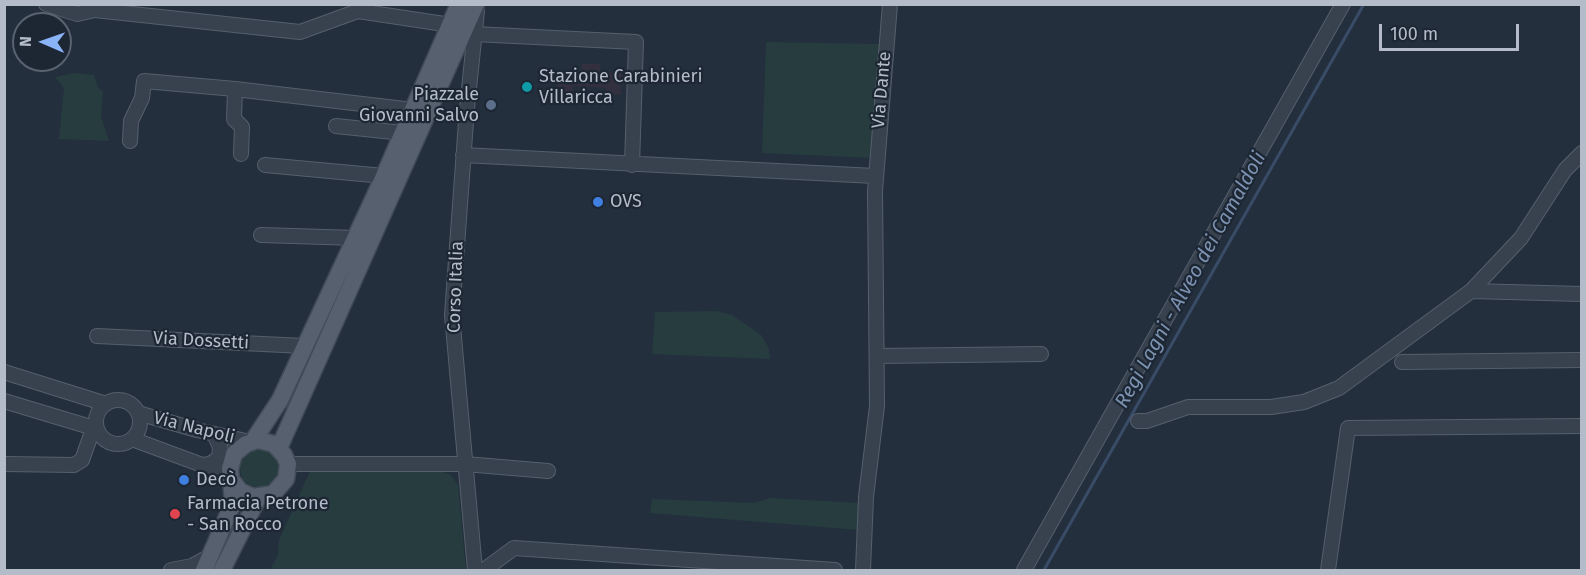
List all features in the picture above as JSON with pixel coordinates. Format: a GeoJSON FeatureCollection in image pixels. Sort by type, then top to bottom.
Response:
{"type":"FeatureCollection","features":[{"type":"Feature","properties":{"kind":"main road"},"geometry":{"type":"LineString","coordinates":[[207,563],[233,503],[232,459],[237,450],[251,441],[279,400],[356,238],[459,4]]}},
{"type":"Feature","properties":{"kind":"main road"},"geometry":{"type":"LineString","coordinates":[[279,448],[477,4]]}},
{"type":"Feature","properties":{"kind":"main road"},"geometry":{"type":"LineString","coordinates":[[233,481],[244,494],[258,498],[268,496],[281,488],[286,479],[288,464],[279,448],[264,441],[251,441]]}},
{"type":"Feature","properties":{"kind":"main road"},"geometry":{"type":"LineString","coordinates":[[222,570],[258,498]]}},
{"type":"Feature","properties":{"kind":"street"},"geometry":{"type":"LineString","coordinates":[[46,4],[77,14],[97,7],[300,32],[358,11],[451,24]]}},
{"type":"Feature","properties":{"kind":"street","name":"Corso Italia"},"geometry":{"type":"LineString","coordinates":[[475,570],[452,315],[463,155],[477,4]]}},
{"type":"Feature","properties":{"kind":"street","name":"Via Dante"},"geometry":{"type":"LineString","coordinates":[[863,570],[866,497],[877,406],[875,176],[890,4]]}},
{"type":"Feature","properties":{"kind":"street"},"geometry":{"type":"LineString","coordinates":[[1024,570],[1343,4]]}},
{"type":"Feature","properties":{"kind":"street"},"geometry":{"type":"LineString","coordinates":[[474,34],[636,42],[632,165]]}},
{"type":"Feature","properties":{"kind":"street"},"geometry":{"type":"LineString","coordinates":[[452,57],[471,62]]}},
{"type":"Feature","properties":{"kind":"street"},"geometry":{"type":"LineString","coordinates":[[130,141],[131,121],[142,98],[144,81],[413,110]]}},
{"type":"Feature","properties":{"kind":"street"},"geometry":{"type":"LineString","coordinates":[[235,89],[234,119],[242,127],[241,154]]}},
{"type":"Feature","properties":{"kind":"street"},"geometry":{"type":"LineString","coordinates":[[336,126],[403,133]]}},
{"type":"Feature","properties":{"kind":"street"},"geometry":{"type":"LineString","coordinates":[[1138,421],[1148,421],[1188,407],[1270,407],[1320,397],[1356,378],[1471,291],[1521,238],[1565,170],[1581,153]]}},
{"type":"Feature","properties":{"kind":"street"},"geometry":{"type":"LineString","coordinates":[[463,155],[875,176]]}},
{"type":"Feature","properties":{"kind":"street"},"geometry":{"type":"LineString","coordinates":[[266,165],[384,176]]}},
{"type":"Feature","properties":{"kind":"street"},"geometry":{"type":"LineString","coordinates":[[261,235],[356,238]]}},
{"type":"Feature","properties":{"kind":"street"},"geometry":{"type":"LineString","coordinates":[[1471,291],[1581,294]]}},
{"type":"Feature","properties":{"kind":"street","name":"Via Dossetti"},"geometry":{"type":"LineString","coordinates":[[97,336],[304,346]]}},
{"type":"Feature","properties":{"kind":"street"},"geometry":{"type":"LineString","coordinates":[[877,356],[1041,354]]}},
{"type":"Feature","properties":{"kind":"street"},"geometry":{"type":"LineString","coordinates":[[1402,362],[1581,360]]}},
{"type":"Feature","properties":{"kind":"street"},"geometry":{"type":"LineString","coordinates":[[4,372],[106,404],[124,401],[138,414],[140,425],[132,439],[121,444],[109,442],[95,429],[4,400]]}},
{"type":"Feature","properties":{"kind":"street"},"geometry":{"type":"LineString","coordinates":[[4,464],[74,465],[82,460],[95,429],[99,412],[106,404]]}},
{"type":"Feature","properties":{"kind":"street","name":"Via Napoli"},"geometry":{"type":"LineString","coordinates":[[138,414],[213,434],[251,441]]}},
{"type":"Feature","properties":{"kind":"street"},"geometry":{"type":"LineString","coordinates":[[1328,570],[1348,428],[1581,426]]}},
{"type":"Feature","properties":{"kind":"street"},"geometry":{"type":"LineString","coordinates":[[202,465],[210,464],[219,458],[220,447],[213,434]]}},
{"type":"Feature","properties":{"kind":"street","name":"Via Napoli"},"geometry":{"type":"LineString","coordinates":[[132,439],[202,465],[233,481]]}},
{"type":"Feature","properties":{"kind":"street"},"geometry":{"type":"LineString","coordinates":[[288,464],[465,464],[548,471]]}},
{"type":"Feature","properties":{"kind":"street"},"geometry":{"type":"LineString","coordinates":[[484,570],[514,548],[835,570]]}},
{"type":"Feature","properties":{"kind":"street"},"geometry":{"type":"LineString","coordinates":[[171,570],[207,563]]}},
{"type":"Feature","properties":{"kind":"shaded area"},"geometry":{"type":"Polygon","coordinates":[[[582,64],[600,64],[600,72],[622,73],[621,95],[606,94],[606,88],[573,86],[572,93],[557,92],[558,71],[581,72],[582,64]]]}},
{"type":"Feature","properties":{"kind":"green space"},"geometry":{"type":"Polygon","coordinates":[[[766,42],[881,44],[872,158],[762,153],[766,42]]]}},
{"type":"Feature","properties":{"kind":"green space"},"geometry":{"type":"Polygon","coordinates":[[[75,73],[94,75],[98,87],[103,92],[101,116],[109,141],[59,139],[64,88],[55,77],[75,73]]]}},
{"type":"Feature","properties":{"kind":"green space"},"geometry":{"type":"Polygon","coordinates":[[[717,311],[732,315],[761,335],[769,349],[770,359],[652,354],[655,312],[717,311]]]}},
{"type":"Feature","properties":{"kind":"green space"},"geometry":{"type":"Polygon","coordinates":[[[259,449],[272,455],[278,468],[272,481],[259,487],[246,481],[240,468],[246,455],[259,449]]]}},
{"type":"Feature","properties":{"kind":"green space"},"geometry":{"type":"Polygon","coordinates":[[[310,471],[443,472],[451,475],[458,485],[466,570],[270,570],[278,555],[279,540],[310,471]]]}},
{"type":"Feature","properties":{"kind":"green space"},"geometry":{"type":"Polygon","coordinates":[[[770,498],[861,503],[858,530],[650,513],[652,499],[754,503],[770,498]]]}},
{"type":"Feature","properties":{"kind":"waterway","name":"Regi Lagni - Alveo dei Camaldoli"},"geometry":{"type":"LineString","coordinates":[[1044,570],[1364,4]]}},
{"type":"Feature","properties":{"kind":"place","name":"Stazione Carabinieri Villaricca"},"geometry":{"type":"Point","coordinates":[527,87]}},
{"type":"Feature","properties":{"kind":"place","name":"Piazzale Giovanni Salvo"},"geometry":{"type":"Point","coordinates":[491,105]}},
{"type":"Feature","properties":{"kind":"place","name":"OVS"},"geometry":{"type":"Point","coordinates":[598,202]}},
{"type":"Feature","properties":{"kind":"place","name":"Decò"},"geometry":{"type":"Point","coordinates":[184,480]}},
{"type":"Feature","properties":{"kind":"place","name":"Farmacia Petrone - San Rocco"},"geometry":{"type":"Point","coordinates":[175,514]}}]}
